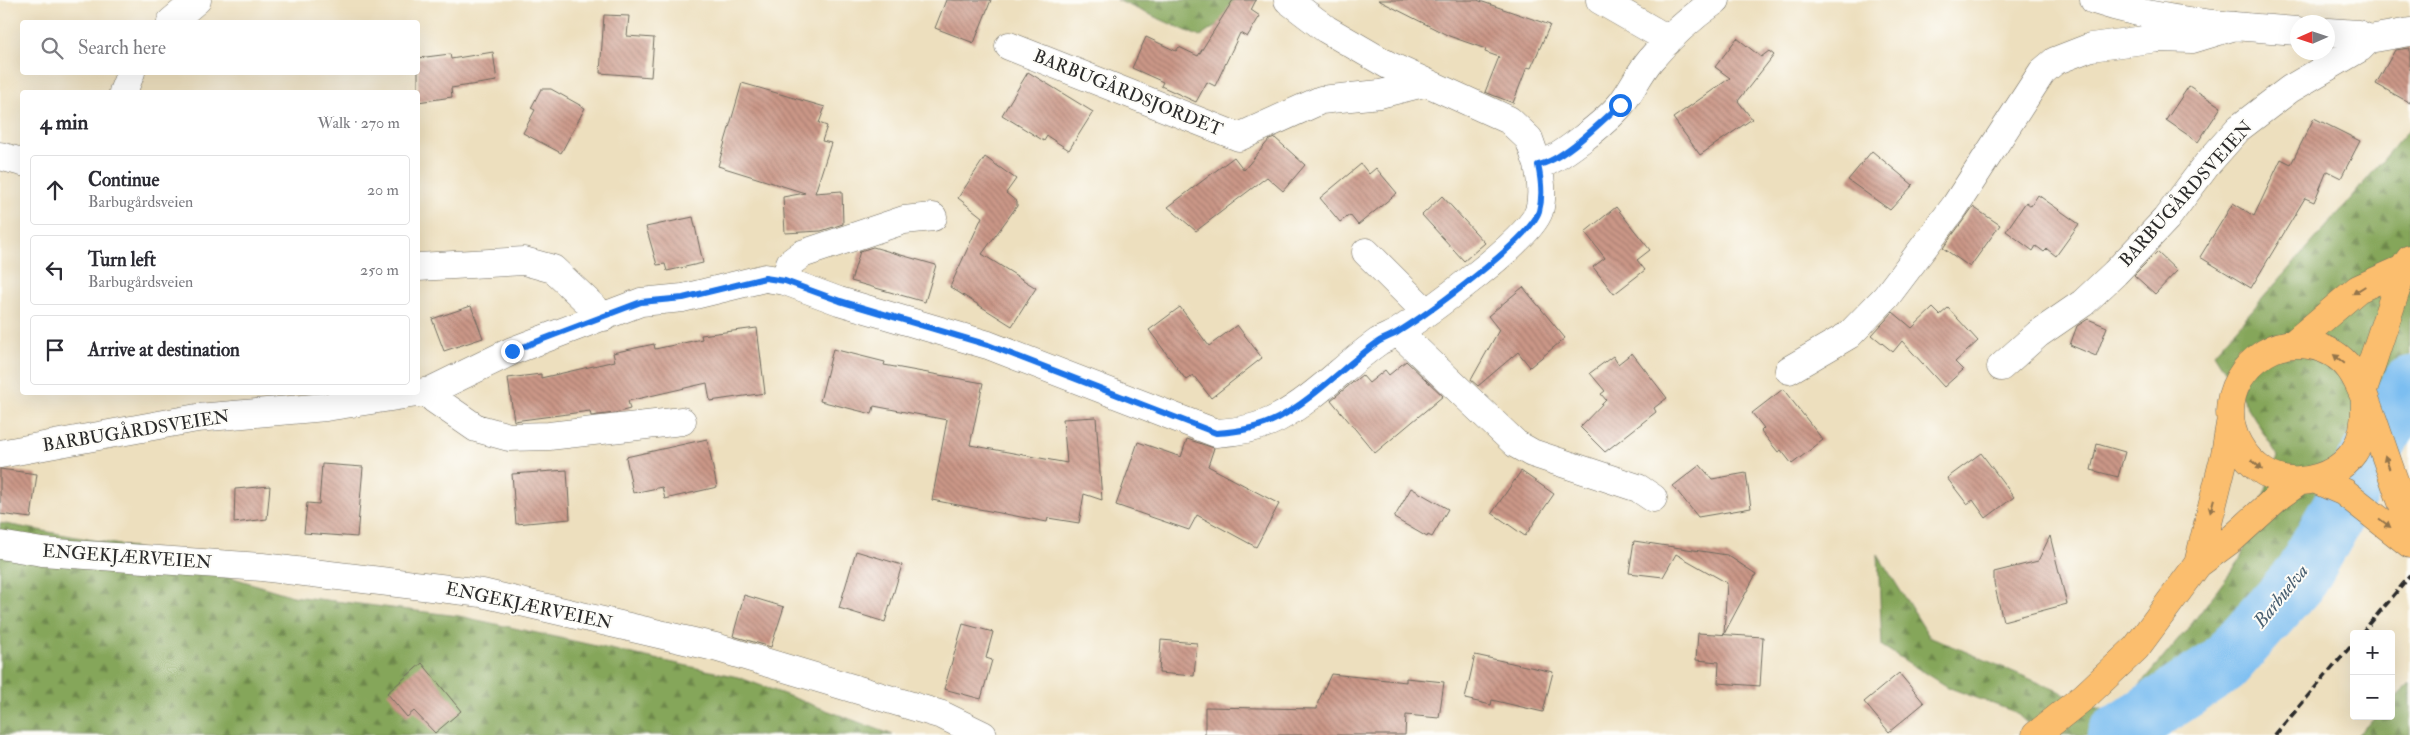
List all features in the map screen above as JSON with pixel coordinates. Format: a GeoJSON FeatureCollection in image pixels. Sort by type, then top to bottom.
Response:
{"type":"FeatureCollection","features":[{"type":"Feature","properties":{"kind":"main road"},"geometry":{"type":"LineString","coordinates":[[2293,344],[2358,289],[2406,264]]}},
{"type":"Feature","properties":{"kind":"main road"},"geometry":{"type":"LineString","coordinates":[[2036,735],[2085,696],[2136,648],[2198,564],[2233,538],[2280,495],[2307,480],[2342,465],[2360,442],[2366,422],[2364,395],[2406,264]]}},
{"type":"Feature","properties":{"kind":"main road"},"geometry":{"type":"LineString","coordinates":[[2198,564],[2225,454],[2230,424],[2230,402],[2234,387],[2253,360],[2272,348],[2293,344],[2312,345],[2331,352],[2349,367],[2364,395],[2410,524]]}},
{"type":"Feature","properties":{"kind":"main road"},"geometry":{"type":"LineString","coordinates":[[2230,424],[2241,451],[2265,472],[2287,480],[2307,480],[2344,492],[2410,544]]}},
{"type":"Feature","properties":{"kind":"street"},"geometry":{"type":"LineString","coordinates":[[173,20],[197,0]]}},
{"type":"Feature","properties":{"kind":"street"},"geometry":{"type":"LineString","coordinates":[[1288,0],[1326,29],[1388,66],[1509,120],[1529,139],[1538,165],[1547,164],[1576,143],[1620,105],[1650,60],[1687,20],[1716,0]]}},
{"type":"Feature","properties":{"kind":"street"},"geometry":{"type":"LineString","coordinates":[[1600,0],[1659,34],[1667,42]]}},
{"type":"Feature","properties":{"kind":"street"},"geometry":{"type":"LineString","coordinates":[[2094,0],[2153,17],[2235,26],[2290,29]]}},
{"type":"Feature","properties":{"kind":"street"},"geometry":{"type":"LineString","coordinates":[[1789,370],[1850,335],[1886,297],[1955,206],[2042,72],[2055,61],[2091,47],[2158,38],[2192,39],[2235,26]]}},
{"type":"Feature","properties":{"kind":"street"},"geometry":{"type":"LineString","coordinates":[[2335,32],[2358,34],[2369,39],[2410,32]]}},
{"type":"Feature","properties":{"kind":"street","name":"BARBUGÅRDSVEIEN"},"geometry":{"type":"LineString","coordinates":[[2001,367],[2038,334],[2083,303],[2115,273],[2166,219],[2208,163],[2239,128],[2290,89],[2360,48],[2369,39]]}},
{"type":"Feature","properties":{"kind":"street","name":"BARBUGÅRDSJORDET"},"geometry":{"type":"LineString","coordinates":[[1009,46],[1240,137],[1322,100],[1380,94],[1424,83]]}},
{"type":"Feature","properties":{"kind":"street"},"geometry":{"type":"LineString","coordinates":[[124,90],[130,75]]}},
{"type":"Feature","properties":{"kind":"street"},"geometry":{"type":"LineString","coordinates":[[0,156],[20,161]]}},
{"type":"Feature","properties":{"kind":"street","name":"BARBUGÅRDSVEIEN"},"geometry":{"type":"LineString","coordinates":[[420,393],[430,391],[512,351],[641,302],[683,298],[765,278],[785,281],[840,301],[988,345],[1216,433],[1237,432],[1277,418],[1322,388],[1379,342],[1398,332],[1488,266],[1529,227],[1539,211],[1541,182],[1538,165]]}},
{"type":"Feature","properties":{"kind":"street"},"geometry":{"type":"LineString","coordinates":[[785,281],[790,263],[802,254],[904,220],[933,217]]}},
{"type":"Feature","properties":{"kind":"street"},"geometry":{"type":"LineString","coordinates":[[1366,252],[1426,312]]}},
{"type":"Feature","properties":{"kind":"street"},"geometry":{"type":"LineString","coordinates":[[420,267],[524,261],[553,269],[604,317]]}},
{"type":"Feature","properties":{"kind":"street"},"geometry":{"type":"LineString","coordinates":[[1398,332],[1516,444],[1532,453],[1638,488],[1654,498]]}},
{"type":"Feature","properties":{"kind":"street"},"geometry":{"type":"LineString","coordinates":[[430,391],[434,399],[476,428],[508,437],[549,436],[682,421]]}},
{"type":"Feature","properties":{"kind":"street","name":"BARBUGÅRDSVEIEN"},"geometry":{"type":"LineString","coordinates":[[0,454],[197,418],[326,407],[404,395]]}},
{"type":"Feature","properties":{"kind":"street","name":"ENGEKJÆRVEIEN"},"geometry":{"type":"LineString","coordinates":[[0,545],[42,552],[262,567],[482,593],[715,647],[942,715],[983,735]]}},
{"type":"Feature","properties":{"kind":"green space"},"geometry":{"type":"Polygon","coordinates":[[[1117,0],[1254,0],[1200,37],[1117,0]]]}},
{"type":"Feature","properties":{"kind":"green space"},"geometry":{"type":"Polygon","coordinates":[[[2410,128],[2410,409],[2323,569],[2194,702],[2144,735],[2040,735],[2015,712],[1947,687],[1882,646],[1878,555],[1929,636],[2115,715],[2190,626],[2240,560],[2278,456],[2214,353],[2341,210],[2410,128]]]}},
{"type":"Feature","properties":{"kind":"green space"},"geometry":{"type":"Polygon","coordinates":[[[0,523],[131,547],[293,596],[459,616],[738,677],[893,735],[0,735],[0,523]]]}},
{"type":"Feature","properties":{"kind":"green space"},"geometry":{"type":"Polygon","coordinates":[[[2410,684],[2410,735],[2357,735],[2373,720],[2395,720],[2395,698],[2410,684]]]}},
{"type":"Feature","properties":{"kind":"building"},"geometry":{"type":"Polygon","coordinates":[[[946,0],[991,0],[974,43],[935,28],[946,0]]]}},
{"type":"Feature","properties":{"kind":"building"},"geometry":{"type":"Polygon","coordinates":[[[1233,0],[1256,0],[1251,10],[1260,16],[1247,37],[1240,33],[1215,86],[1207,82],[1196,102],[1161,86],[1163,82],[1132,68],[1146,37],[1176,51],[1179,47],[1198,56],[1233,0]]]}},
{"type":"Feature","properties":{"kind":"building"},"geometry":{"type":"Polygon","coordinates":[[[1378,0],[1477,0],[1550,25],[1531,68],[1527,67],[1513,103],[1485,92],[1499,57],[1485,52],[1486,49],[1449,36],[1378,0]]]}},
{"type":"Feature","properties":{"kind":"building"},"geometry":{"type":"Polygon","coordinates":[[[604,15],[629,16],[627,36],[654,38],[651,77],[600,73],[604,15]]]}},
{"type":"Feature","properties":{"kind":"building"},"geometry":{"type":"Polygon","coordinates":[[[1737,38],[1761,57],[1769,51],[1774,55],[1738,101],[1752,119],[1700,155],[1673,118],[1730,78],[1715,67],[1737,38]]]}},
{"type":"Feature","properties":{"kind":"building"},"geometry":{"type":"Polygon","coordinates":[[[2410,48],[2410,103],[2376,84],[2395,50],[2410,48]]]}},
{"type":"Feature","properties":{"kind":"building"},"geometry":{"type":"Polygon","coordinates":[[[493,52],[497,81],[451,88],[452,97],[420,102],[418,75],[420,75],[420,58],[450,54],[451,59],[493,52]]]}},
{"type":"Feature","properties":{"kind":"building"},"geometry":{"type":"Polygon","coordinates":[[[1028,72],[1093,112],[1069,150],[1047,136],[1044,141],[1002,115],[1028,72]]]}},
{"type":"Feature","properties":{"kind":"building"},"geometry":{"type":"Polygon","coordinates":[[[742,83],[825,107],[819,123],[827,126],[822,141],[831,143],[815,193],[842,191],[843,224],[821,231],[785,233],[783,197],[805,193],[718,166],[742,83]]]}},
{"type":"Feature","properties":{"kind":"building"},"geometry":{"type":"Polygon","coordinates":[[[2189,86],[2221,107],[2198,142],[2166,120],[2189,86]]]}},
{"type":"Feature","properties":{"kind":"building"},"geometry":{"type":"Polygon","coordinates":[[[541,89],[551,89],[585,108],[561,153],[523,133],[535,110],[531,108],[541,89]]]}},
{"type":"Feature","properties":{"kind":"building"},"geometry":{"type":"Polygon","coordinates":[[[2314,118],[2360,141],[2341,178],[2327,171],[2314,202],[2305,198],[2251,288],[2200,257],[2233,203],[2254,216],[2281,159],[2291,164],[2314,118]]]}},
{"type":"Feature","properties":{"kind":"building"},"geometry":{"type":"Polygon","coordinates":[[[1275,138],[1305,165],[1283,191],[1267,177],[1196,231],[1168,207],[1234,157],[1244,170],[1269,140],[1275,138]]]}},
{"type":"Feature","properties":{"kind":"building"},"geometry":{"type":"Polygon","coordinates":[[[1872,151],[1913,185],[1890,210],[1848,180],[1872,151]]]}},
{"type":"Feature","properties":{"kind":"building"},"geometry":{"type":"Polygon","coordinates":[[[985,157],[1016,179],[1006,193],[1017,202],[1017,206],[982,254],[1036,288],[1012,326],[950,287],[982,217],[958,198],[985,157]]]}},
{"type":"Feature","properties":{"kind":"building"},"geometry":{"type":"Polygon","coordinates":[[[1361,164],[1369,174],[1376,168],[1397,193],[1358,225],[1350,215],[1340,222],[1320,198],[1361,164]]]}},
{"type":"Feature","properties":{"kind":"building"},"geometry":{"type":"Polygon","coordinates":[[[2038,195],[2079,224],[2056,256],[2047,249],[2044,252],[2036,246],[2033,251],[2006,231],[2026,202],[2031,206],[2038,195]]]}},
{"type":"Feature","properties":{"kind":"building"},"geometry":{"type":"Polygon","coordinates":[[[1442,196],[1485,243],[1464,261],[1422,215],[1442,196]]]}},
{"type":"Feature","properties":{"kind":"building"},"geometry":{"type":"Polygon","coordinates":[[[1616,207],[1650,250],[1637,260],[1645,270],[1614,294],[1593,267],[1605,258],[1585,232],[1616,207]]]}},
{"type":"Feature","properties":{"kind":"building"},"geometry":{"type":"Polygon","coordinates":[[[1973,207],[2000,225],[1970,267],[1943,248],[1973,207]]]}},
{"type":"Feature","properties":{"kind":"building"},"geometry":{"type":"Polygon","coordinates":[[[693,217],[703,263],[667,271],[665,264],[657,265],[646,227],[693,217]]]}},
{"type":"Feature","properties":{"kind":"building"},"geometry":{"type":"Polygon","coordinates":[[[873,247],[936,265],[925,302],[851,281],[860,251],[873,247]]]}},
{"type":"Feature","properties":{"kind":"building"},"geometry":{"type":"Polygon","coordinates":[[[2157,252],[2177,271],[2155,294],[2134,275],[2157,252]]]}},
{"type":"Feature","properties":{"kind":"building"},"geometry":{"type":"Polygon","coordinates":[[[1523,287],[1565,338],[1530,367],[1518,352],[1478,386],[1471,380],[1499,330],[1488,316],[1523,287]]]}},
{"type":"Feature","properties":{"kind":"building"},"geometry":{"type":"Polygon","coordinates":[[[471,306],[483,338],[444,351],[432,319],[471,306]]]}},
{"type":"Feature","properties":{"kind":"building"},"geometry":{"type":"Polygon","coordinates":[[[1180,307],[1209,346],[1237,325],[1262,358],[1211,398],[1193,375],[1186,380],[1149,330],[1180,307]]]}},
{"type":"Feature","properties":{"kind":"building"},"geometry":{"type":"Polygon","coordinates":[[[1933,308],[1940,315],[1948,308],[1978,341],[1955,362],[1963,370],[1944,387],[1902,341],[1893,352],[1872,335],[1893,312],[1912,328],[1933,308]]]}},
{"type":"Feature","properties":{"kind":"building"},"geometry":{"type":"Polygon","coordinates":[[[2088,319],[2107,327],[2096,356],[2070,345],[2077,326],[2088,319]]]}},
{"type":"Feature","properties":{"kind":"building"},"geometry":{"type":"Polygon","coordinates":[[[757,328],[765,393],[710,401],[707,383],[628,401],[630,409],[615,413],[591,416],[590,411],[514,421],[508,378],[541,374],[541,378],[615,361],[613,353],[617,352],[654,344],[655,349],[702,339],[701,335],[757,328]]]}},
{"type":"Feature","properties":{"kind":"building"},"geometry":{"type":"Polygon","coordinates":[[[833,349],[885,362],[884,365],[983,383],[970,445],[1067,463],[1063,419],[1096,417],[1102,500],[1084,494],[1079,523],[1048,518],[1047,522],[932,500],[947,420],[874,406],[872,414],[820,401],[833,349]]]}},
{"type":"Feature","properties":{"kind":"building"},"geometry":{"type":"Polygon","coordinates":[[[1632,353],[1667,398],[1654,408],[1656,412],[1605,452],[1580,427],[1606,400],[1601,394],[1605,391],[1590,373],[1613,356],[1618,364],[1632,353]]]}},
{"type":"Feature","properties":{"kind":"building"},"geometry":{"type":"Polygon","coordinates":[[[1406,361],[1443,396],[1375,453],[1331,400],[1362,375],[1369,383],[1385,370],[1389,375],[1406,361]]]}},
{"type":"Feature","properties":{"kind":"building"},"geometry":{"type":"Polygon","coordinates":[[[1783,389],[1823,440],[1792,464],[1781,450],[1778,452],[1761,431],[1764,428],[1752,413],[1783,389]]]}},
{"type":"Feature","properties":{"kind":"building"},"geometry":{"type":"Polygon","coordinates":[[[707,439],[717,487],[665,499],[662,487],[633,493],[626,457],[707,439]]]}},
{"type":"Feature","properties":{"kind":"building"},"geometry":{"type":"Polygon","coordinates":[[[1187,439],[1214,448],[1208,466],[1279,504],[1256,547],[1197,515],[1189,530],[1116,505],[1138,442],[1181,457],[1187,439]]]}},
{"type":"Feature","properties":{"kind":"building"},"geometry":{"type":"Polygon","coordinates":[[[2097,444],[2125,452],[2118,477],[2091,470],[2097,444]]]}},
{"type":"Feature","properties":{"kind":"building"},"geometry":{"type":"Polygon","coordinates":[[[1981,453],[2014,497],[1986,518],[1973,500],[1967,504],[1947,478],[1981,453]]]}},
{"type":"Feature","properties":{"kind":"building"},"geometry":{"type":"Polygon","coordinates":[[[322,464],[363,467],[357,537],[304,533],[307,503],[319,504],[322,464]]]}},
{"type":"Feature","properties":{"kind":"building"},"geometry":{"type":"Polygon","coordinates":[[[1700,465],[1712,479],[1746,473],[1751,508],[1698,517],[1673,486],[1700,465]]]}},
{"type":"Feature","properties":{"kind":"building"},"geometry":{"type":"Polygon","coordinates":[[[0,469],[37,474],[31,518],[0,514],[0,469]]]}},
{"type":"Feature","properties":{"kind":"building"},"geometry":{"type":"Polygon","coordinates":[[[567,470],[570,519],[516,524],[512,474],[567,470]]]}},
{"type":"Feature","properties":{"kind":"building"},"geometry":{"type":"Polygon","coordinates":[[[1521,471],[1554,494],[1525,536],[1492,513],[1521,471]]]}},
{"type":"Feature","properties":{"kind":"building"},"geometry":{"type":"Polygon","coordinates":[[[270,486],[267,519],[234,523],[235,489],[270,486]]]}},
{"type":"Feature","properties":{"kind":"building"},"geometry":{"type":"Polygon","coordinates":[[[1411,488],[1448,509],[1432,537],[1428,535],[1427,537],[1394,518],[1411,488]]]}},
{"type":"Feature","properties":{"kind":"building"},"geometry":{"type":"Polygon","coordinates":[[[2050,536],[2067,604],[2003,621],[1994,583],[1994,572],[2038,561],[2050,536]]]}},
{"type":"Feature","properties":{"kind":"building"},"geometry":{"type":"Polygon","coordinates":[[[1634,541],[1727,555],[1756,574],[1724,634],[1727,583],[1676,554],[1663,577],[1629,573],[1634,541]]]}},
{"type":"Feature","properties":{"kind":"building"},"geometry":{"type":"Polygon","coordinates":[[[856,551],[902,565],[885,622],[839,608],[856,551]]]}},
{"type":"Feature","properties":{"kind":"building"},"geometry":{"type":"Polygon","coordinates":[[[744,595],[784,607],[771,647],[733,636],[744,595]]]}},
{"type":"Feature","properties":{"kind":"building"},"geometry":{"type":"Polygon","coordinates":[[[963,624],[993,632],[986,658],[992,660],[981,699],[944,689],[963,624]]]}},
{"type":"Feature","properties":{"kind":"building"},"geometry":{"type":"Polygon","coordinates":[[[1698,633],[1763,637],[1760,686],[1718,683],[1719,662],[1696,660],[1698,633]]]}},
{"type":"Feature","properties":{"kind":"building"},"geometry":{"type":"Polygon","coordinates":[[[1161,640],[1197,643],[1194,676],[1159,673],[1161,640]]]}},
{"type":"Feature","properties":{"kind":"building"},"geometry":{"type":"Polygon","coordinates":[[[1475,655],[1553,672],[1543,712],[1492,700],[1491,705],[1465,699],[1475,655]]]}},
{"type":"Feature","properties":{"kind":"building"},"geometry":{"type":"Polygon","coordinates":[[[422,663],[461,711],[435,733],[414,711],[407,717],[387,693],[422,663]]]}},
{"type":"Feature","properties":{"kind":"building"},"geometry":{"type":"Polygon","coordinates":[[[1899,673],[1924,703],[1889,732],[1864,702],[1899,673]]]}},
{"type":"Feature","properties":{"kind":"building"},"geometry":{"type":"Polygon","coordinates":[[[1331,674],[1406,682],[1406,678],[1444,682],[1439,718],[1406,715],[1405,735],[1205,735],[1205,707],[1317,709],[1318,702],[1331,674]]]}},
{"type":"Feature","properties":{"kind":"waterway","name":"Barbuelva"},"geometry":{"type":"LineString","coordinates":[[2116,735],[2222,666],[2301,577],[2410,385]]}},
{"type":"Feature","properties":{"kind":"railway"},"geometry":{"type":"LineString","coordinates":[[2364,630],[2410,576]]}},
{"type":"Feature","properties":{"kind":"railway"},"geometry":{"type":"LineString","coordinates":[[2275,735],[2350,647]]}},
{"type":"Feature","properties":{"kind":"route"},"geometry":{"type":"LineString","coordinates":[[512,351],[641,302],[683,298],[765,278],[785,281],[840,301],[988,345],[1216,433],[1237,432],[1277,418],[1322,388],[1379,342],[1398,332],[1488,266],[1529,227],[1539,211],[1541,182],[1538,165],[1547,164],[1590,132],[1620,105]]}}]}
